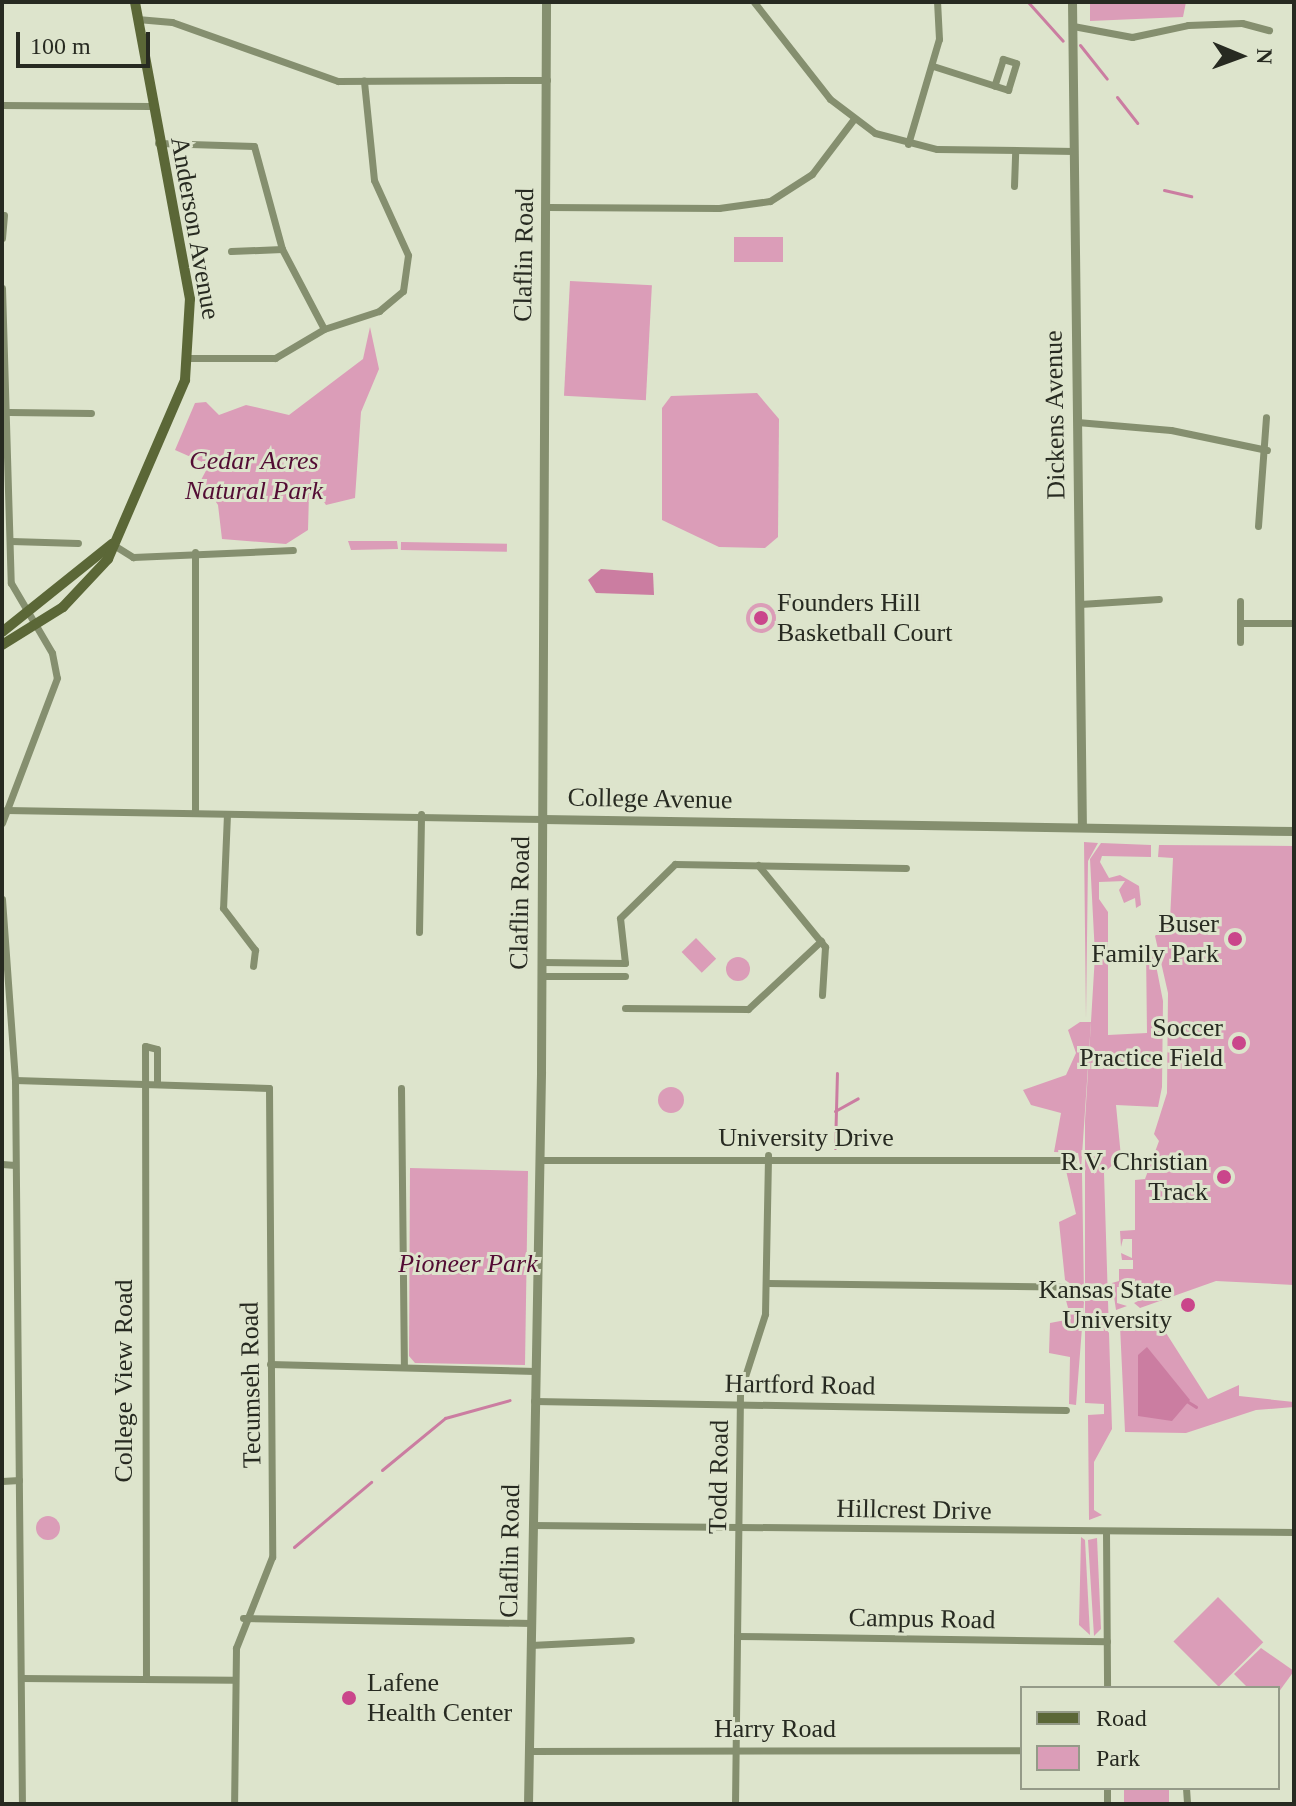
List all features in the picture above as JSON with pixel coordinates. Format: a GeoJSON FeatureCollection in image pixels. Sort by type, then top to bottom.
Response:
{"type":"FeatureCollection","features":[{"type":"Feature","properties":{"kind":"main road","name":"Anderson Avenue"},"geometry":{"type":"LineString","coordinates":[[2,645],[112,544],[189,358],[190,299],[150,106],[135,19],[135,2]]}},
{"type":"Feature","properties":{"kind":"main road","name":"Anderson Avenue"},"geometry":{"type":"LineString","coordinates":[[2,632],[29,622]]}},
{"type":"Feature","properties":{"kind":"street","name":"Claflin Road"},"geometry":{"type":"LineString","coordinates":[[528,1804],[542,976],[546,2]]}},
{"type":"Feature","properties":{"kind":"street"},"geometry":{"type":"LineString","coordinates":[[754,2],[853,120],[908,144],[1074,151]]}},
{"type":"Feature","properties":{"kind":"street"},"geometry":{"type":"LineString","coordinates":[[908,144],[933,66],[937,2]]}},
{"type":"Feature","properties":{"kind":"street","name":"Dickens Avenue"},"geometry":{"type":"LineString","coordinates":[[1072,2],[1082,827]]}},
{"type":"Feature","properties":{"kind":"street"},"geometry":{"type":"LineString","coordinates":[[135,19],[172,22],[338,81],[547,80]]}},
{"type":"Feature","properties":{"kind":"street"},"geometry":{"type":"LineString","coordinates":[[1073,26],[1132,37],[1225,23],[1269,30]]}},
{"type":"Feature","properties":{"kind":"street"},"geometry":{"type":"LineString","coordinates":[[933,66],[994,86]]}},
{"type":"Feature","properties":{"kind":"street"},"geometry":{"type":"LineString","coordinates":[[189,358],[275,358],[324,329],[395,303],[407,277],[401,232],[374,180],[364,81]]}},
{"type":"Feature","properties":{"kind":"street"},"geometry":{"type":"LineString","coordinates":[[2,105],[150,106]]}},
{"type":"Feature","properties":{"kind":"street"},"geometry":{"type":"LineString","coordinates":[[547,207],[719,208],[770,201],[812,174],[853,120]]}},
{"type":"Feature","properties":{"kind":"street"},"geometry":{"type":"LineString","coordinates":[[158,143],[254,146],[282,249],[324,329]]}},
{"type":"Feature","properties":{"kind":"street"},"geometry":{"type":"LineString","coordinates":[[1014,186],[1015,150]]}},
{"type":"Feature","properties":{"kind":"street"},"geometry":{"type":"LineString","coordinates":[[2,238],[4,215]]}},
{"type":"Feature","properties":{"kind":"street"},"geometry":{"type":"LineString","coordinates":[[231,251],[282,249]]}},
{"type":"Feature","properties":{"kind":"street"},"geometry":{"type":"LineString","coordinates":[[2,288],[9,412],[11,583],[29,622],[52,653],[57,678],[2,823]]}},
{"type":"Feature","properties":{"kind":"street"},"geometry":{"type":"LineString","coordinates":[[9,412],[91,413]]}},
{"type":"Feature","properties":{"kind":"street"},"geometry":{"type":"LineString","coordinates":[[1258,526],[1267,450],[1266,417]]}},
{"type":"Feature","properties":{"kind":"street"},"geometry":{"type":"LineString","coordinates":[[1077,422],[1157,428],[1267,450]]}},
{"type":"Feature","properties":{"kind":"street"},"geometry":{"type":"LineString","coordinates":[[11,541],[78,543]]}},
{"type":"Feature","properties":{"kind":"street"},"geometry":{"type":"LineString","coordinates":[[112,544],[133,557],[293,550]]}},
{"type":"Feature","properties":{"kind":"street"},"geometry":{"type":"LineString","coordinates":[[195,552],[195,812]]}},
{"type":"Feature","properties":{"kind":"street"},"geometry":{"type":"LineString","coordinates":[[1080,604],[1159,599]]}},
{"type":"Feature","properties":{"kind":"street"},"geometry":{"type":"LineString","coordinates":[[1240,601],[1240,642]]}},
{"type":"Feature","properties":{"kind":"street"},"geometry":{"type":"LineString","coordinates":[[1240,623],[1294,623]]}},
{"type":"Feature","properties":{"kind":"street","name":"College Avenue"},"geometry":{"type":"LineString","coordinates":[[6,810],[421,814],[543,819],[1294,831]]}},
{"type":"Feature","properties":{"kind":"street"},"geometry":{"type":"LineString","coordinates":[[227,814],[223,908],[255,950],[253,966]]}},
{"type":"Feature","properties":{"kind":"street"},"geometry":{"type":"LineString","coordinates":[[419,932],[421,814]]}},
{"type":"Feature","properties":{"kind":"street"},"geometry":{"type":"LineString","coordinates":[[542,962],[625,963],[620,918],[675,864],[906,868]]}},
{"type":"Feature","properties":{"kind":"street"},"geometry":{"type":"LineString","coordinates":[[758,865],[821,941],[822,995]]}},
{"type":"Feature","properties":{"kind":"street"},"geometry":{"type":"LineString","coordinates":[[2,899],[3,986],[15,1080],[22,1804]]}},
{"type":"Feature","properties":{"kind":"street"},"geometry":{"type":"LineString","coordinates":[[625,1008],[748,1009],[821,941]]}},
{"type":"Feature","properties":{"kind":"street"},"geometry":{"type":"LineString","coordinates":[[542,976],[625,976]]}},
{"type":"Feature","properties":{"kind":"street","name":"College View Road"},"geometry":{"type":"LineString","coordinates":[[146,1679],[143,1048],[150,1045],[158,1052],[157,1083]]}},
{"type":"Feature","properties":{"kind":"street"},"geometry":{"type":"LineString","coordinates":[[15,1080],[157,1083]]}},
{"type":"Feature","properties":{"kind":"street","name":"Tecumseh Road"},"geometry":{"type":"LineString","coordinates":[[157,1083],[264,1083],[272,1557],[243,1618],[233,1680],[234,1804]]}},
{"type":"Feature","properties":{"kind":"street"},"geometry":{"type":"LineString","coordinates":[[401,1088],[404,1367]]}},
{"type":"Feature","properties":{"kind":"street","name":"University Drive"},"geometry":{"type":"LineString","coordinates":[[539,1160],[768,1155],[1073,1160]]}},
{"type":"Feature","properties":{"kind":"street","name":"Todd Road"},"geometry":{"type":"LineString","coordinates":[[735,1804],[740,1404],[767,1283],[768,1155]]}},
{"type":"Feature","properties":{"kind":"street"},"geometry":{"type":"LineString","coordinates":[[2,1164],[15,1165]]}},
{"type":"Feature","properties":{"kind":"street"},"geometry":{"type":"LineString","coordinates":[[767,1283],[1074,1287]]}},
{"type":"Feature","properties":{"kind":"street"},"geometry":{"type":"LineString","coordinates":[[270,1364],[535,1371]]}},
{"type":"Feature","properties":{"kind":"street","name":"Hartford Road"},"geometry":{"type":"LineString","coordinates":[[534,1401],[1066,1410]]}},
{"type":"Feature","properties":{"kind":"street"},"geometry":{"type":"LineString","coordinates":[[2,1481],[19,1480]]}},
{"type":"Feature","properties":{"kind":"street","name":"Hillcrest Drive"},"geometry":{"type":"LineString","coordinates":[[533,1525],[1294,1532]]}},
{"type":"Feature","properties":{"kind":"street"},"geometry":{"type":"LineString","coordinates":[[1106,1532],[1107,1686]]}},
{"type":"Feature","properties":{"kind":"street"},"geometry":{"type":"LineString","coordinates":[[243,1618],[531,1623]]}},
{"type":"Feature","properties":{"kind":"street","name":"Campus Road"},"geometry":{"type":"LineString","coordinates":[[737,1636],[1107,1641]]}},
{"type":"Feature","properties":{"kind":"street"},"geometry":{"type":"LineString","coordinates":[[531,1645],[631,1640]]}},
{"type":"Feature","properties":{"kind":"street"},"geometry":{"type":"LineString","coordinates":[[21,1678],[233,1680]]}},
{"type":"Feature","properties":{"kind":"street","name":"Harry Road"},"geometry":{"type":"LineString","coordinates":[[529,1751],[736,1748],[1020,1750]]}},
{"type":"Feature","properties":{"kind":"green space"},"geometry":{"type":"Polygon","coordinates":[[[1090,2],[1186,2],[1183,17],[1090,21],[1090,2]]]}},
{"type":"Feature","properties":{"kind":"green space"},"geometry":{"type":"Polygon","coordinates":[[[734,237],[783,237],[783,262],[734,262],[734,237]]]}},
{"type":"Feature","properties":{"kind":"green space"},"geometry":{"type":"Polygon","coordinates":[[[570,281],[652,285],[646,400],[564,396],[570,281]]]}},
{"type":"Feature","properties":{"kind":"green space","name":"Cedar Acres Natural Park"},"geometry":{"type":"Polygon","coordinates":[[[370,327],[379,369],[361,412],[355,498],[326,505],[317,491],[309,494],[308,530],[286,544],[222,539],[218,505],[201,480],[209,465],[175,450],[195,403],[206,402],[219,415],[246,405],[289,415],[363,359],[370,327]]]}},
{"type":"Feature","properties":{"kind":"green space"},"geometry":{"type":"Polygon","coordinates":[[[757,393],[779,419],[778,537],[765,548],[719,547],[662,520],[662,408],[671,396],[757,393]]]}},
{"type":"Feature","properties":{"kind":"green space"},"geometry":{"type":"Polygon","coordinates":[[[348,541],[397,541],[398,549],[351,550],[348,541]]]}},
{"type":"Feature","properties":{"kind":"green space"},"geometry":{"type":"Polygon","coordinates":[[[401,542],[507,544],[507,552],[401,550],[401,542]]]}},
{"type":"Feature","properties":{"kind":"green space","name":"Founders Hill Basketball Court"},"geometry":{"type":"Polygon","coordinates":[[[761,603],[771,608],[776,618],[771,628],[761,633],[751,628],[746,618],[751,608],[761,603]]]}},
{"type":"Feature","properties":{"kind":"green space"},"geometry":{"type":"Polygon","coordinates":[[[1084,842],[1098,843],[1088,861],[1086,1020],[1084,842]]]}},
{"type":"Feature","properties":{"kind":"green space"},"geometry":{"type":"Polygon","coordinates":[[[1101,843],[1151,845],[1151,857],[1102,856],[1100,862],[1109,878],[1120,875],[1139,886],[1141,905],[1136,908],[1135,898],[1124,903],[1119,890],[1125,881],[1099,882],[1099,899],[1108,912],[1108,1035],[1147,1033],[1146,949],[1153,950],[1163,1001],[1162,1087],[1158,1107],[1116,1105],[1121,1157],[1104,1173],[1112,1429],[1094,1462],[1094,1510],[1102,1515],[1089,1520],[1088,1415],[1104,1414],[1104,1404],[1085,1403],[1085,1121],[1095,955],[1090,859],[1101,843]]]}},
{"type":"Feature","properties":{"kind":"green space"},"geometry":{"type":"Polygon","coordinates":[[[1159,845],[1294,846],[1294,1285],[1216,1281],[1140,1308],[1134,1303],[1146,1297],[1137,1297],[1137,1287],[1117,1287],[1117,1303],[1127,1306],[1116,1310],[1112,1283],[1119,1281],[1119,1269],[1133,1269],[1133,1260],[1122,1260],[1121,1253],[1132,1258],[1132,1239],[1123,1239],[1121,1247],[1120,1231],[1135,1230],[1135,1180],[1145,1179],[1159,1141],[1154,1134],[1167,1093],[1168,993],[1155,936],[1170,920],[1173,858],[1158,857],[1159,845]]]}},
{"type":"Feature","properties":{"kind":"green space"},"geometry":{"type":"Polygon","coordinates":[[[696,938],[716,959],[702,973],[682,952],[696,938]]]}},
{"type":"Feature","properties":{"kind":"green space"},"geometry":{"type":"Polygon","coordinates":[[[738,957],[747,960],[750,969],[747,978],[738,981],[729,978],[726,969],[729,960],[738,957]]]}},
{"type":"Feature","properties":{"kind":"green space"},"geometry":{"type":"Polygon","coordinates":[[[1080,1022],[1091,1022],[1081,1170],[1078,1153],[1054,1152],[1061,1113],[1031,1105],[1023,1090],[1066,1075],[1076,1053],[1068,1030],[1080,1022]]]}},
{"type":"Feature","properties":{"kind":"green space"},"geometry":{"type":"Polygon","coordinates":[[[671,1087],[680,1091],[684,1100],[680,1109],[671,1113],[662,1109],[658,1100],[662,1091],[671,1087]]]}},
{"type":"Feature","properties":{"kind":"green space"},"geometry":{"type":"Polygon","coordinates":[[[1065,1166],[1082,1173],[1084,1293],[1065,1280],[1059,1222],[1076,1214],[1065,1166]]]}},
{"type":"Feature","properties":{"kind":"green space","name":"Pioneer Park"},"geometry":{"type":"Polygon","coordinates":[[[410,1168],[528,1171],[525,1365],[415,1363],[409,1356],[410,1168]]]}},
{"type":"Feature","properties":{"kind":"green space"},"geometry":{"type":"Polygon","coordinates":[[[1075,1291],[1084,1302],[1076,1405],[1069,1404],[1070,1357],[1049,1353],[1050,1323],[1071,1319],[1064,1293],[1075,1291]]]}},
{"type":"Feature","properties":{"kind":"green space"},"geometry":{"type":"Polygon","coordinates":[[[1154,1314],[1208,1399],[1239,1385],[1239,1396],[1294,1402],[1294,1407],[1256,1410],[1186,1433],[1125,1432],[1120,1326],[1129,1317],[1154,1314]]]}},
{"type":"Feature","properties":{"kind":"green space"},"geometry":{"type":"Polygon","coordinates":[[[43,1516],[53,1516],[60,1523],[60,1533],[53,1540],[43,1540],[36,1533],[36,1523],[43,1516]]]}},
{"type":"Feature","properties":{"kind":"green space"},"geometry":{"type":"Polygon","coordinates":[[[1081,1537],[1085,1540],[1090,1635],[1079,1625],[1081,1537]]]}},
{"type":"Feature","properties":{"kind":"green space"},"geometry":{"type":"Polygon","coordinates":[[[1097,1538],[1101,1629],[1094,1636],[1088,1540],[1097,1538]]]}},
{"type":"Feature","properties":{"kind":"green space"},"geometry":{"type":"Polygon","coordinates":[[[1218,1597],[1263,1642],[1218,1686],[1173,1642],[1218,1597]]]}},
{"type":"Feature","properties":{"kind":"green space"},"geometry":{"type":"Polygon","coordinates":[[[1261,1648],[1294,1671],[1280,1690],[1280,1686],[1246,1686],[1234,1674],[1261,1648]]]}},
{"type":"Feature","properties":{"kind":"green space"},"geometry":{"type":"Polygon","coordinates":[[[1124,1790],[1169,1790],[1169,1804],[1124,1804],[1124,1790]]]}},
{"type":"Feature","properties":{"kind":"shaded area"},"geometry":{"type":"Polygon","coordinates":[[[601,569],[653,573],[654,595],[596,593],[588,580],[601,569]]]}},
{"type":"Feature","properties":{"kind":"shaded area"},"geometry":{"type":"Polygon","coordinates":[[[1147,1347],[1190,1400],[1172,1421],[1138,1416],[1138,1355],[1147,1347]]]}},
{"type":"Feature","properties":{"kind":"waterway"},"geometry":{"type":"LineString","coordinates":[[1028,2],[1063,41]]}},
{"type":"Feature","properties":{"kind":"waterway"},"geometry":{"type":"LineString","coordinates":[[1080,45],[1107,79]]}},
{"type":"Feature","properties":{"kind":"waterway"},"geometry":{"type":"LineString","coordinates":[[1117,97],[1137,123]]}},
{"type":"Feature","properties":{"kind":"waterway"},"geometry":{"type":"LineString","coordinates":[[1164,190],[1191,196]]}},
{"type":"Feature","properties":{"kind":"waterway"},"geometry":{"type":"LineString","coordinates":[[835,1148],[837,1073]]}},
{"type":"Feature","properties":{"kind":"waterway"},"geometry":{"type":"LineString","coordinates":[[835,1111],[858,1098]]}},
{"type":"Feature","properties":{"kind":"waterway"},"geometry":{"type":"LineString","coordinates":[[382,1470],[445,1418],[510,1400]]}},
{"type":"Feature","properties":{"kind":"waterway"},"geometry":{"type":"LineString","coordinates":[[1185,1400],[1196,1407]]}},
{"type":"Feature","properties":{"kind":"waterway"},"geometry":{"type":"LineString","coordinates":[[294,1547],[371,1482]]}},
{"type":"Feature","properties":{"kind":"place","name":"Founders Hill Basketball Court"},"geometry":{"type":"Point","coordinates":[761,618]}},
{"type":"Feature","properties":{"kind":"place","name":"Buser Family Park"},"geometry":{"type":"Point","coordinates":[1235,939]}},
{"type":"Feature","properties":{"kind":"place","name":"Soccer Practice Field"},"geometry":{"type":"Point","coordinates":[1239,1043]}},
{"type":"Feature","properties":{"kind":"place","name":"R.V. Christian Track"},"geometry":{"type":"Point","coordinates":[1224,1177]}},
{"type":"Feature","properties":{"kind":"place","name":"Kansas State University"},"geometry":{"type":"Point","coordinates":[1188,1305]}},
{"type":"Feature","properties":{"kind":"place","name":"Lafene Health Center"},"geometry":{"type":"Point","coordinates":[349,1698]}}]}
